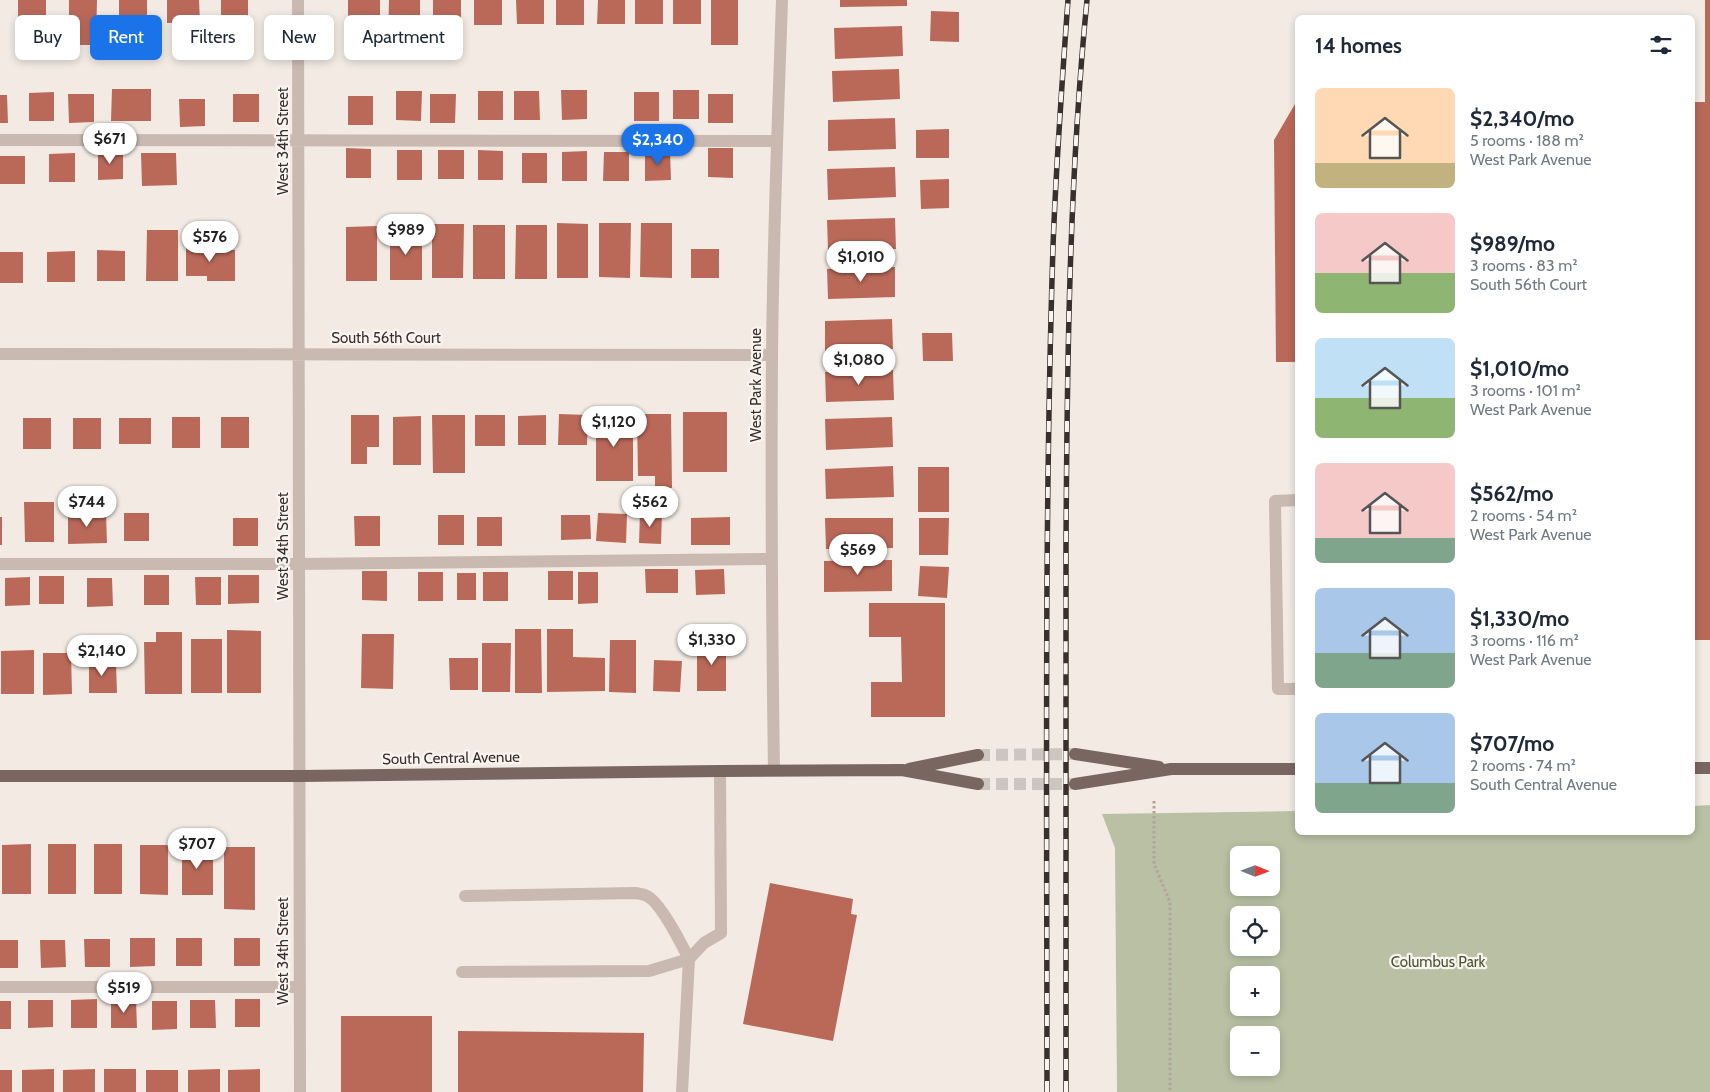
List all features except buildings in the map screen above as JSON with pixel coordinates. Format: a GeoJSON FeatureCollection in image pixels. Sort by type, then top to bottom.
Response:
{"type":"FeatureCollection","features":[{"type":"Feature","properties":{"kind":"main road"},"geometry":{"type":"LineString","coordinates":[[1075,754],[1171,769],[1295,769]]}},
{"type":"Feature","properties":{"kind":"main road","name":"South Central Avenue"},"geometry":{"type":"LineString","coordinates":[[902,770],[978,755]]}},
{"type":"Feature","properties":{"kind":"main road"},"geometry":{"type":"LineString","coordinates":[[1695,768],[1710,768]]}},
{"type":"Feature","properties":{"kind":"main road"},"geometry":{"type":"LineString","coordinates":[[1076,784],[1171,769]]}},
{"type":"Feature","properties":{"kind":"main road","name":"South Central Avenue"},"geometry":{"type":"LineString","coordinates":[[0,776],[300,776],[902,770],[978,784]]}},
{"type":"Feature","properties":{"kind":"street","name":"West 34th Street"},"geometry":{"type":"LineString","coordinates":[[298,0],[300,1092]]}},
{"type":"Feature","properties":{"kind":"street","name":"West Park Avenue"},"geometry":{"type":"LineString","coordinates":[[774,770],[771,559],[772,355],[782,0]]}},
{"type":"Feature","properties":{"kind":"street"},"geometry":{"type":"LineString","coordinates":[[0,140],[777,140]]}},
{"type":"Feature","properties":{"kind":"street","name":"South 56th Court"},"geometry":{"type":"LineString","coordinates":[[0,354],[772,355]]}},
{"type":"Feature","properties":{"kind":"street"},"geometry":{"type":"LineString","coordinates":[[1295,500],[1276,501],[1278,689],[1295,689]]}},
{"type":"Feature","properties":{"kind":"street"},"geometry":{"type":"LineString","coordinates":[[0,564],[300,564],[771,559]]}},
{"type":"Feature","properties":{"kind":"street"},"geometry":{"type":"LineString","coordinates":[[462,972],[650,971],[689,959],[704,943],[720,933],[720,771]]}},
{"type":"Feature","properties":{"kind":"street"},"geometry":{"type":"LineString","coordinates":[[465,896],[636,893],[648,896],[663,913],[689,959],[682,1092]]}},
{"type":"Feature","properties":{"kind":"street"},"geometry":{"type":"LineString","coordinates":[[0,987],[299,987]]}},
{"type":"Feature","properties":{"kind":"path"},"geometry":{"type":"LineString","coordinates":[[1154,801],[1154,864],[1170,902],[1170,1092]]}},
{"type":"Feature","properties":{"kind":"green space","name":"Columbus Park"},"geometry":{"type":"Polygon","coordinates":[[[1710,805],[1710,1092],[1117,1092],[1115,848],[1102,814],[1295,811],[1295,835],[1695,835],[1695,806],[1710,805]]]}},
{"type":"Feature","properties":{"kind":"tunnel"},"geometry":{"type":"LineString","coordinates":[[978,755],[1075,754]]}},
{"type":"Feature","properties":{"kind":"tunnel"},"geometry":{"type":"LineString","coordinates":[[978,784],[1075,784]]}},
{"type":"Feature","properties":{"kind":"railway"},"geometry":{"type":"LineString","coordinates":[[1047,1092],[1047,669],[1050,352],[1056,185],[1068,0]]}},
{"type":"Feature","properties":{"kind":"railway"},"geometry":{"type":"LineString","coordinates":[[1066,1092],[1066,479],[1068,342],[1076,137],[1087,0]]}}]}
